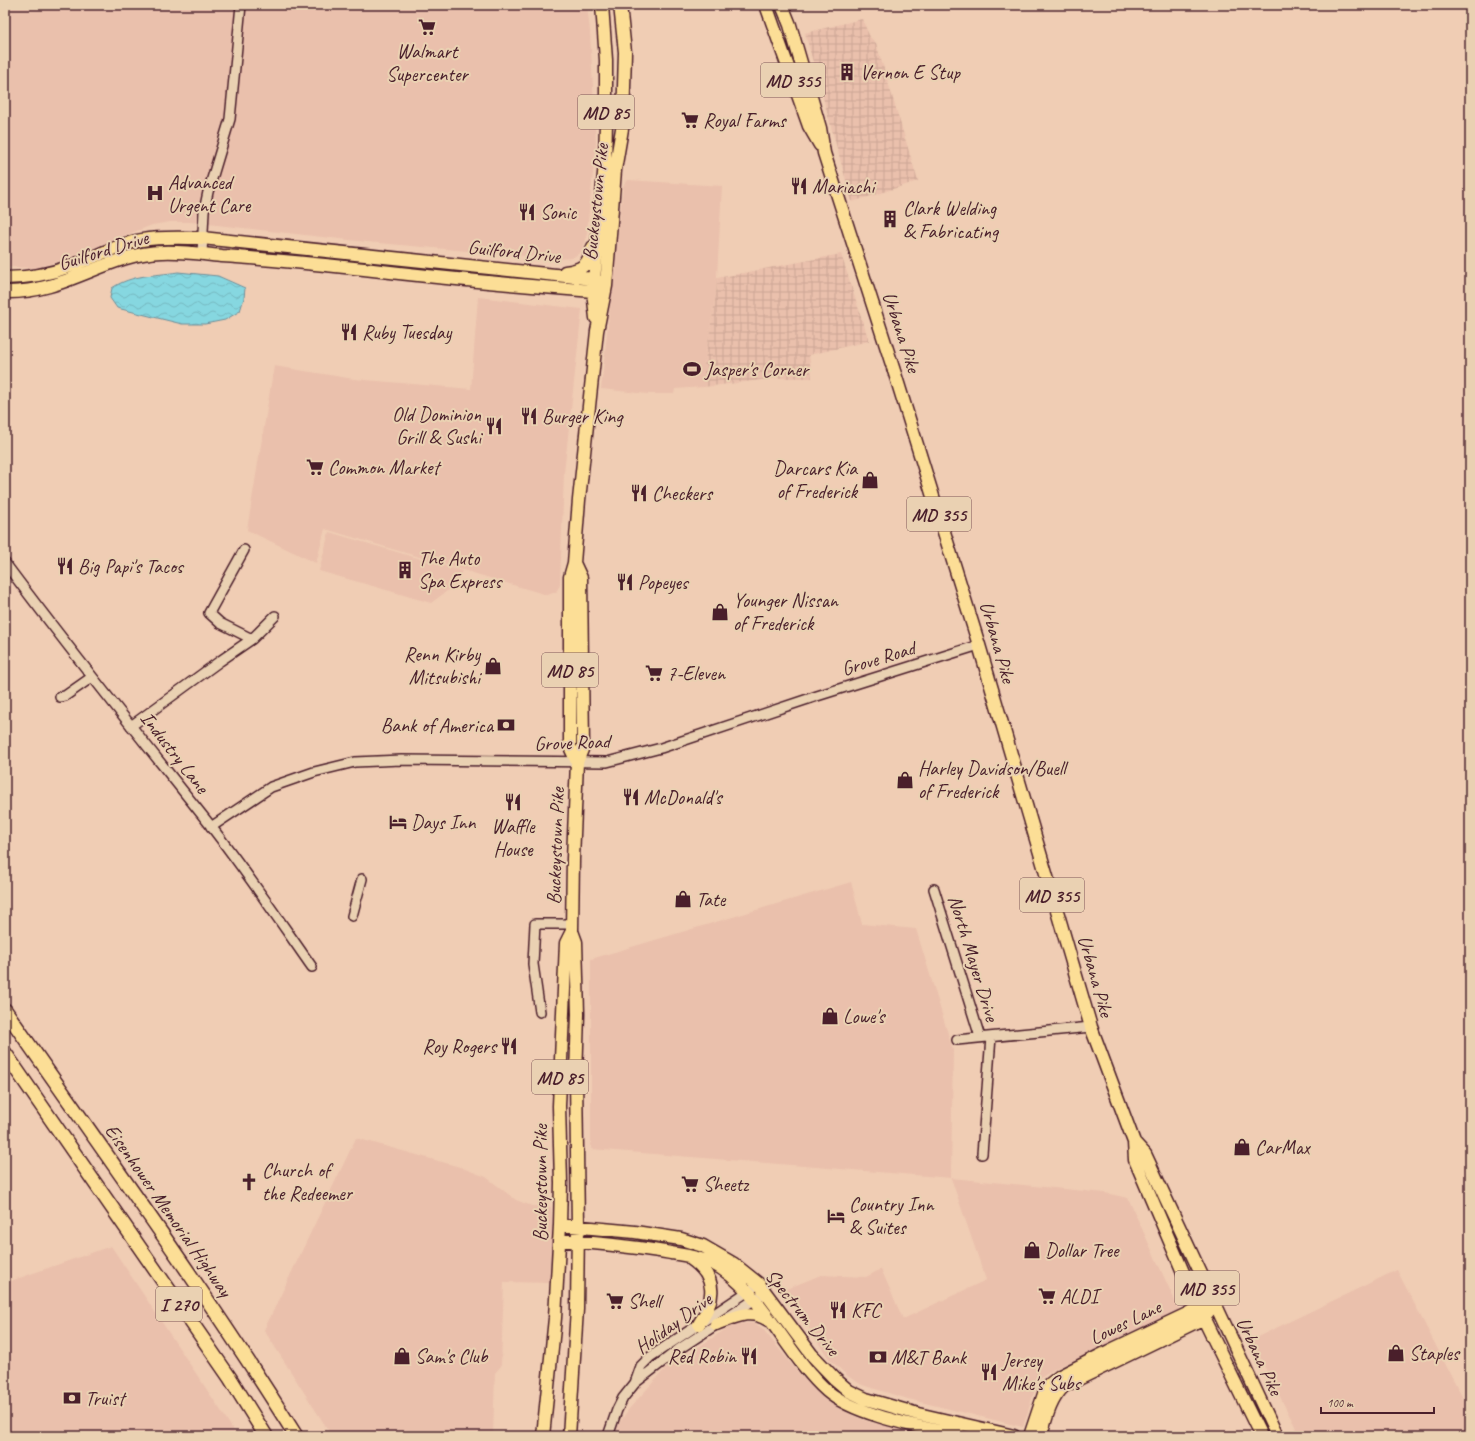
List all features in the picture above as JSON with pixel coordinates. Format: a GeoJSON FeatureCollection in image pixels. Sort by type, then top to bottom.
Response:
{"type":"FeatureCollection","features":[{"type":"Feature","properties":{"kind":"highway","name":"Eisenhower Memorial Highway"},"geometry":{"type":"LineString","coordinates":[[5,1010],[187,1271],[258,1375],[296,1436]]}},
{"type":"Feature","properties":{"kind":"highway","name":"I 270"},"geometry":{"type":"LineString","coordinates":[[5,1053],[230,1378],[266,1436]]}},
{"type":"Feature","properties":{"kind":"main road","name":"Buckeystown Pike"},"geometry":{"type":"LineString","coordinates":[[597,331],[593,292],[605,163],[606,122],[606,60],[602,5]]}},
{"type":"Feature","properties":{"kind":"main road","name":"Buckeystown Pike"},"geometry":{"type":"LineString","coordinates":[[569,1436],[577,1310],[578,1241],[576,1077],[578,1014],[576,942],[572,928],[573,859],[577,762],[584,747],[581,578],[574,563],[579,500],[597,331],[606,286],[615,170],[623,123],[625,52],[620,5]]}},
{"type":"Feature","properties":{"kind":"main road","name":"Urbana Pike"},"geometry":{"type":"LineString","coordinates":[[766,5],[809,126],[824,153]]}},
{"type":"Feature","properties":{"kind":"main road","name":"Urbana Pike"},"geometry":{"type":"LineString","coordinates":[[782,5],[790,26],[820,128],[824,153],[893,366],[980,645],[1002,727],[1091,1028],[1134,1142],[1135,1160],[1198,1307],[1261,1436]]}},
{"type":"Feature","properties":{"kind":"main road"},"geometry":{"type":"LineString","coordinates":[[536,273],[574,271],[581,268],[590,256],[600,219]]}},
{"type":"Feature","properties":{"kind":"main road","name":"Guilford Drive"},"geometry":{"type":"LineString","coordinates":[[5,278],[30,277],[47,274],[72,266],[127,243],[144,240],[202,238],[594,279],[606,286]]}},
{"type":"Feature","properties":{"kind":"main road","name":"Guilford Drive"},"geometry":{"type":"LineString","coordinates":[[5,292],[28,292],[61,284],[115,262],[151,252],[285,260],[415,276],[593,292],[606,286]]}},
{"type":"Feature","properties":{"kind":"main road","name":"Buckeystown Pike"},"geometry":{"type":"LineString","coordinates":[[544,1436],[555,1318],[560,1225],[561,1184],[559,1106],[566,942],[572,928]]}},
{"type":"Feature","properties":{"kind":"main road","name":"Urbana Pike"},"geometry":{"type":"LineString","coordinates":[[1134,1142],[1145,1154],[1277,1436]]}},
{"type":"Feature","properties":{"kind":"main road","name":"Spectrum Drive"},"geometry":{"type":"LineString","coordinates":[[560,1225],[635,1232],[681,1239],[703,1246],[734,1264],[763,1288],[812,1355],[849,1391],[866,1399],[918,1414],[1014,1436]]}},
{"type":"Feature","properties":{"kind":"main road","name":"Spectrum Drive"},"geometry":{"type":"LineString","coordinates":[[559,1240],[641,1248],[686,1256],[712,1263],[734,1279],[750,1296],[827,1392],[864,1412],[961,1436]]}},
{"type":"Feature","properties":{"kind":"main road"},"geometry":{"type":"LineString","coordinates":[[686,1256],[698,1264],[706,1274],[711,1284],[712,1295],[709,1306],[699,1324]]}},
{"type":"Feature","properties":{"kind":"main road","name":"Lowes Lane"},"geometry":{"type":"LineString","coordinates":[[1030,1436],[1045,1391],[1050,1384],[1060,1376],[1102,1354],[1187,1314],[1198,1307],[1215,1305]]}},
{"type":"Feature","properties":{"kind":"main road","name":"Lowes Lane"},"geometry":{"type":"LineString","coordinates":[[1041,1436],[1051,1402],[1064,1386],[1204,1318],[1215,1305]]}},
{"type":"Feature","properties":{"kind":"main road"},"geometry":{"type":"LineString","coordinates":[[716,1324],[739,1315],[754,1313],[770,1322]]}},
{"type":"Feature","properties":{"kind":"street"},"geometry":{"type":"LineString","coordinates":[[202,254],[204,211],[208,192],[230,119],[242,5]]}},
{"type":"Feature","properties":{"kind":"street"},"geometry":{"type":"LineString","coordinates":[[244,550],[209,613],[220,623],[252,639]]}},
{"type":"Feature","properties":{"kind":"street","name":"Industry Lane"},"geometry":{"type":"LineString","coordinates":[[5,564],[92,677],[211,826],[253,882],[312,967]]}},
{"type":"Feature","properties":{"kind":"street"},"geometry":{"type":"LineString","coordinates":[[131,726],[252,639],[275,616]]}},
{"type":"Feature","properties":{"kind":"street","name":"Grove Road"},"geometry":{"type":"LineString","coordinates":[[211,826],[271,787],[314,772],[355,762],[401,760],[607,762],[661,748],[817,696],[980,645]]}},
{"type":"Feature","properties":{"kind":"street"},"geometry":{"type":"LineString","coordinates":[[60,697],[64,696],[92,677]]}},
{"type":"Feature","properties":{"kind":"street"},"geometry":{"type":"LineString","coordinates":[[352,916],[362,879]]}},
{"type":"Feature","properties":{"kind":"street","name":"North Mayer Drive"},"geometry":{"type":"LineString","coordinates":[[934,889],[980,1038]]}},
{"type":"Feature","properties":{"kind":"street"},"geometry":{"type":"LineString","coordinates":[[540,1012],[533,964],[535,924],[572,928]]}},
{"type":"Feature","properties":{"kind":"street"},"geometry":{"type":"LineString","coordinates":[[957,1040],[1091,1028]]}},
{"type":"Feature","properties":{"kind":"street"},"geometry":{"type":"LineString","coordinates":[[982,1154],[991,1037]]}},
{"type":"Feature","properties":{"kind":"street","name":"Holiday Drive"},"geometry":{"type":"LineString","coordinates":[[635,1383],[640,1366],[650,1357],[699,1324],[763,1288]]}},
{"type":"Feature","properties":{"kind":"street","name":"Holiday Drive"},"geometry":{"type":"LineString","coordinates":[[608,1436],[623,1398],[635,1383],[679,1349],[716,1324],[750,1296]]}},
{"type":"Feature","properties":{"kind":"shaded area"},"geometry":{"type":"Polygon","coordinates":[[[5,5],[587,5],[590,31],[596,144],[586,241],[581,252],[572,258],[558,259],[367,242],[190,222],[170,222],[152,225],[66,259],[37,268],[5,267],[5,5]]]}},
{"type":"Feature","properties":{"kind":"shaded area"},"geometry":{"type":"Polygon","coordinates":[[[862,19],[870,37],[876,43],[918,181],[852,202],[805,33],[862,19]]]}},
{"type":"Feature","properties":{"kind":"shaded area"},"geometry":{"type":"Polygon","coordinates":[[[628,180],[722,186],[716,295],[704,365],[704,387],[675,389],[674,394],[648,394],[601,389],[623,186],[628,180]]]}},
{"type":"Feature","properties":{"kind":"shaded area"},"geometry":{"type":"Polygon","coordinates":[[[841,254],[869,341],[809,355],[812,378],[778,378],[704,387],[704,365],[716,295],[717,278],[841,254]]]}},
{"type":"Feature","properties":{"kind":"shaded area"},"geometry":{"type":"Polygon","coordinates":[[[478,297],[582,309],[564,473],[560,585],[556,592],[547,595],[325,529],[316,563],[247,530],[274,366],[354,379],[471,389],[478,297]]]}},
{"type":"Feature","properties":{"kind":"shaded area"},"geometry":{"type":"Polygon","coordinates":[[[329,532],[462,571],[455,585],[431,603],[319,571],[329,532]]]}},
{"type":"Feature","properties":{"kind":"shaded area"},"geometry":{"type":"Polygon","coordinates":[[[851,882],[862,924],[916,929],[953,1050],[951,1178],[591,1149],[591,959],[851,882]]]}},
{"type":"Feature","properties":{"kind":"shaded area"},"geometry":{"type":"Polygon","coordinates":[[[356,1138],[460,1167],[486,1177],[516,1200],[532,1206],[551,1207],[554,1283],[504,1282],[501,1366],[495,1373],[493,1436],[332,1436],[264,1330],[356,1138]]]}},
{"type":"Feature","properties":{"kind":"shaded area"},"geometry":{"type":"Polygon","coordinates":[[[951,1178],[1105,1193],[1128,1198],[1180,1312],[1054,1369],[1038,1380],[1023,1427],[908,1399],[862,1385],[849,1377],[829,1359],[784,1290],[821,1275],[866,1277],[881,1269],[903,1319],[986,1280],[951,1178]]]}},
{"type":"Feature","properties":{"kind":"shaded area"},"geometry":{"type":"Polygon","coordinates":[[[111,1246],[237,1436],[5,1436],[5,1283],[111,1246]]]}},
{"type":"Feature","properties":{"kind":"shaded area"},"geometry":{"type":"Polygon","coordinates":[[[1397,1270],[1470,1412],[1470,1436],[1300,1436],[1251,1340],[1397,1270]]]}},
{"type":"Feature","properties":{"kind":"shaded area"},"geometry":{"type":"Polygon","coordinates":[[[754,1323],[762,1328],[802,1377],[827,1401],[852,1415],[870,1422],[928,1436],[615,1436],[619,1423],[629,1409],[665,1369],[726,1329],[736,1324],[754,1323]]]}},
{"type":"Feature","properties":{"kind":"water"},"geometry":{"type":"Polygon","coordinates":[[[178,272],[218,276],[245,288],[240,311],[225,320],[205,324],[182,324],[117,308],[110,298],[112,288],[120,283],[144,276],[178,272]]]}},
{"type":"Feature","properties":{"kind":"place","name":"Walmart Supercenter"},"geometry":{"type":"Point","coordinates":[427,27]}},
{"type":"Feature","properties":{"kind":"place","name":"Vernon E Stup"},"geometry":{"type":"Point","coordinates":[847,72]}},
{"type":"Feature","properties":{"kind":"place","name":"Royal Farms"},"geometry":{"type":"Point","coordinates":[690,120]}},
{"type":"Feature","properties":{"kind":"place","name":"Mariachi"},"geometry":{"type":"Point","coordinates":[799,186]}},
{"type":"Feature","properties":{"kind":"place","name":"Advanced Urgent Care"},"geometry":{"type":"Point","coordinates":[155,193]}},
{"type":"Feature","properties":{"kind":"place","name":"Sonic"},"geometry":{"type":"Point","coordinates":[527,212]}},
{"type":"Feature","properties":{"kind":"place","name":"Clark Welding & Fabricating"},"geometry":{"type":"Point","coordinates":[890,219]}},
{"type":"Feature","properties":{"kind":"place","name":"Ruby Tuesday"},"geometry":{"type":"Point","coordinates":[349,332]}},
{"type":"Feature","properties":{"kind":"place","name":"Jasper's Corner"},"geometry":{"type":"Point","coordinates":[692,369]}},
{"type":"Feature","properties":{"kind":"place","name":"Burger King"},"geometry":{"type":"Point","coordinates":[529,416]}},
{"type":"Feature","properties":{"kind":"place","name":"Old Dominion Grill & Sushi"},"geometry":{"type":"Point","coordinates":[494,426]}},
{"type":"Feature","properties":{"kind":"place","name":"Common Market"},"geometry":{"type":"Point","coordinates":[315,467]}},
{"type":"Feature","properties":{"kind":"place","name":"Darcars Kia of Frederick"},"geometry":{"type":"Point","coordinates":[870,480]}},
{"type":"Feature","properties":{"kind":"place","name":"Checkers"},"geometry":{"type":"Point","coordinates":[639,493]}},
{"type":"Feature","properties":{"kind":"place","name":"Big Papi's Tacos"},"geometry":{"type":"Point","coordinates":[65,566]}},
{"type":"Feature","properties":{"kind":"place","name":"The Auto Spa Express"},"geometry":{"type":"Point","coordinates":[405,570]}},
{"type":"Feature","properties":{"kind":"place","name":"Popeyes"},"geometry":{"type":"Point","coordinates":[625,582]}},
{"type":"Feature","properties":{"kind":"place","name":"Younger Nissan of Frederick"},"geometry":{"type":"Point","coordinates":[720,612]}},
{"type":"Feature","properties":{"kind":"place","name":"Renn Kirby Mitsubishi"},"geometry":{"type":"Point","coordinates":[493,666]}},
{"type":"Feature","properties":{"kind":"place","name":"7-Eleven"},"geometry":{"type":"Point","coordinates":[654,673]}},
{"type":"Feature","properties":{"kind":"place","name":"Bank of America"},"geometry":{"type":"Point","coordinates":[506,725]}},
{"type":"Feature","properties":{"kind":"place","name":"Harley Davidson/Buell of Frederick"},"geometry":{"type":"Point","coordinates":[905,780]}},
{"type":"Feature","properties":{"kind":"place","name":"McDonald's"},"geometry":{"type":"Point","coordinates":[631,797]}},
{"type":"Feature","properties":{"kind":"place","name":"Waffle House"},"geometry":{"type":"Point","coordinates":[513,802]}},
{"type":"Feature","properties":{"kind":"place","name":"Days Inn"},"geometry":{"type":"Point","coordinates":[398,822]}},
{"type":"Feature","properties":{"kind":"place","name":"Tate"},"geometry":{"type":"Point","coordinates":[683,899]}},
{"type":"Feature","properties":{"kind":"place","name":"Lowe's"},"geometry":{"type":"Point","coordinates":[830,1016]}},
{"type":"Feature","properties":{"kind":"place","name":"Roy Rogers"},"geometry":{"type":"Point","coordinates":[509,1046]}},
{"type":"Feature","properties":{"kind":"place","name":"CarMax"},"geometry":{"type":"Point","coordinates":[1242,1147]}},
{"type":"Feature","properties":{"kind":"place","name":"Church of the Redeemer"},"geometry":{"type":"Point","coordinates":[249,1182]}},
{"type":"Feature","properties":{"kind":"place","name":"Sheetz"},"geometry":{"type":"Point","coordinates":[690,1184]}},
{"type":"Feature","properties":{"kind":"place","name":"Country Inn & Suites"},"geometry":{"type":"Point","coordinates":[836,1216]}},
{"type":"Feature","properties":{"kind":"place","name":"Dollar Tree"},"geometry":{"type":"Point","coordinates":[1032,1250]}},
{"type":"Feature","properties":{"kind":"place","name":"ALDI"},"geometry":{"type":"Point","coordinates":[1047,1296]}},
{"type":"Feature","properties":{"kind":"place","name":"Shell"},"geometry":{"type":"Point","coordinates":[615,1301]}},
{"type":"Feature","properties":{"kind":"place","name":"KFC"},"geometry":{"type":"Point","coordinates":[838,1310]}},
{"type":"Feature","properties":{"kind":"place","name":"Staples"},"geometry":{"type":"Point","coordinates":[1396,1353]}},
{"type":"Feature","properties":{"kind":"place","name":"Sam's Club"},"geometry":{"type":"Point","coordinates":[402,1356]}},
{"type":"Feature","properties":{"kind":"place","name":"Red Robin"},"geometry":{"type":"Point","coordinates":[749,1356]}},
{"type":"Feature","properties":{"kind":"place","name":"M&T Bank"},"geometry":{"type":"Point","coordinates":[878,1357]}},
{"type":"Feature","properties":{"kind":"place","name":"Jersey Mike's Subs"},"geometry":{"type":"Point","coordinates":[989,1372]}},
{"type":"Feature","properties":{"kind":"place","name":"Truist"},"geometry":{"type":"Point","coordinates":[72,1398]}}]}
